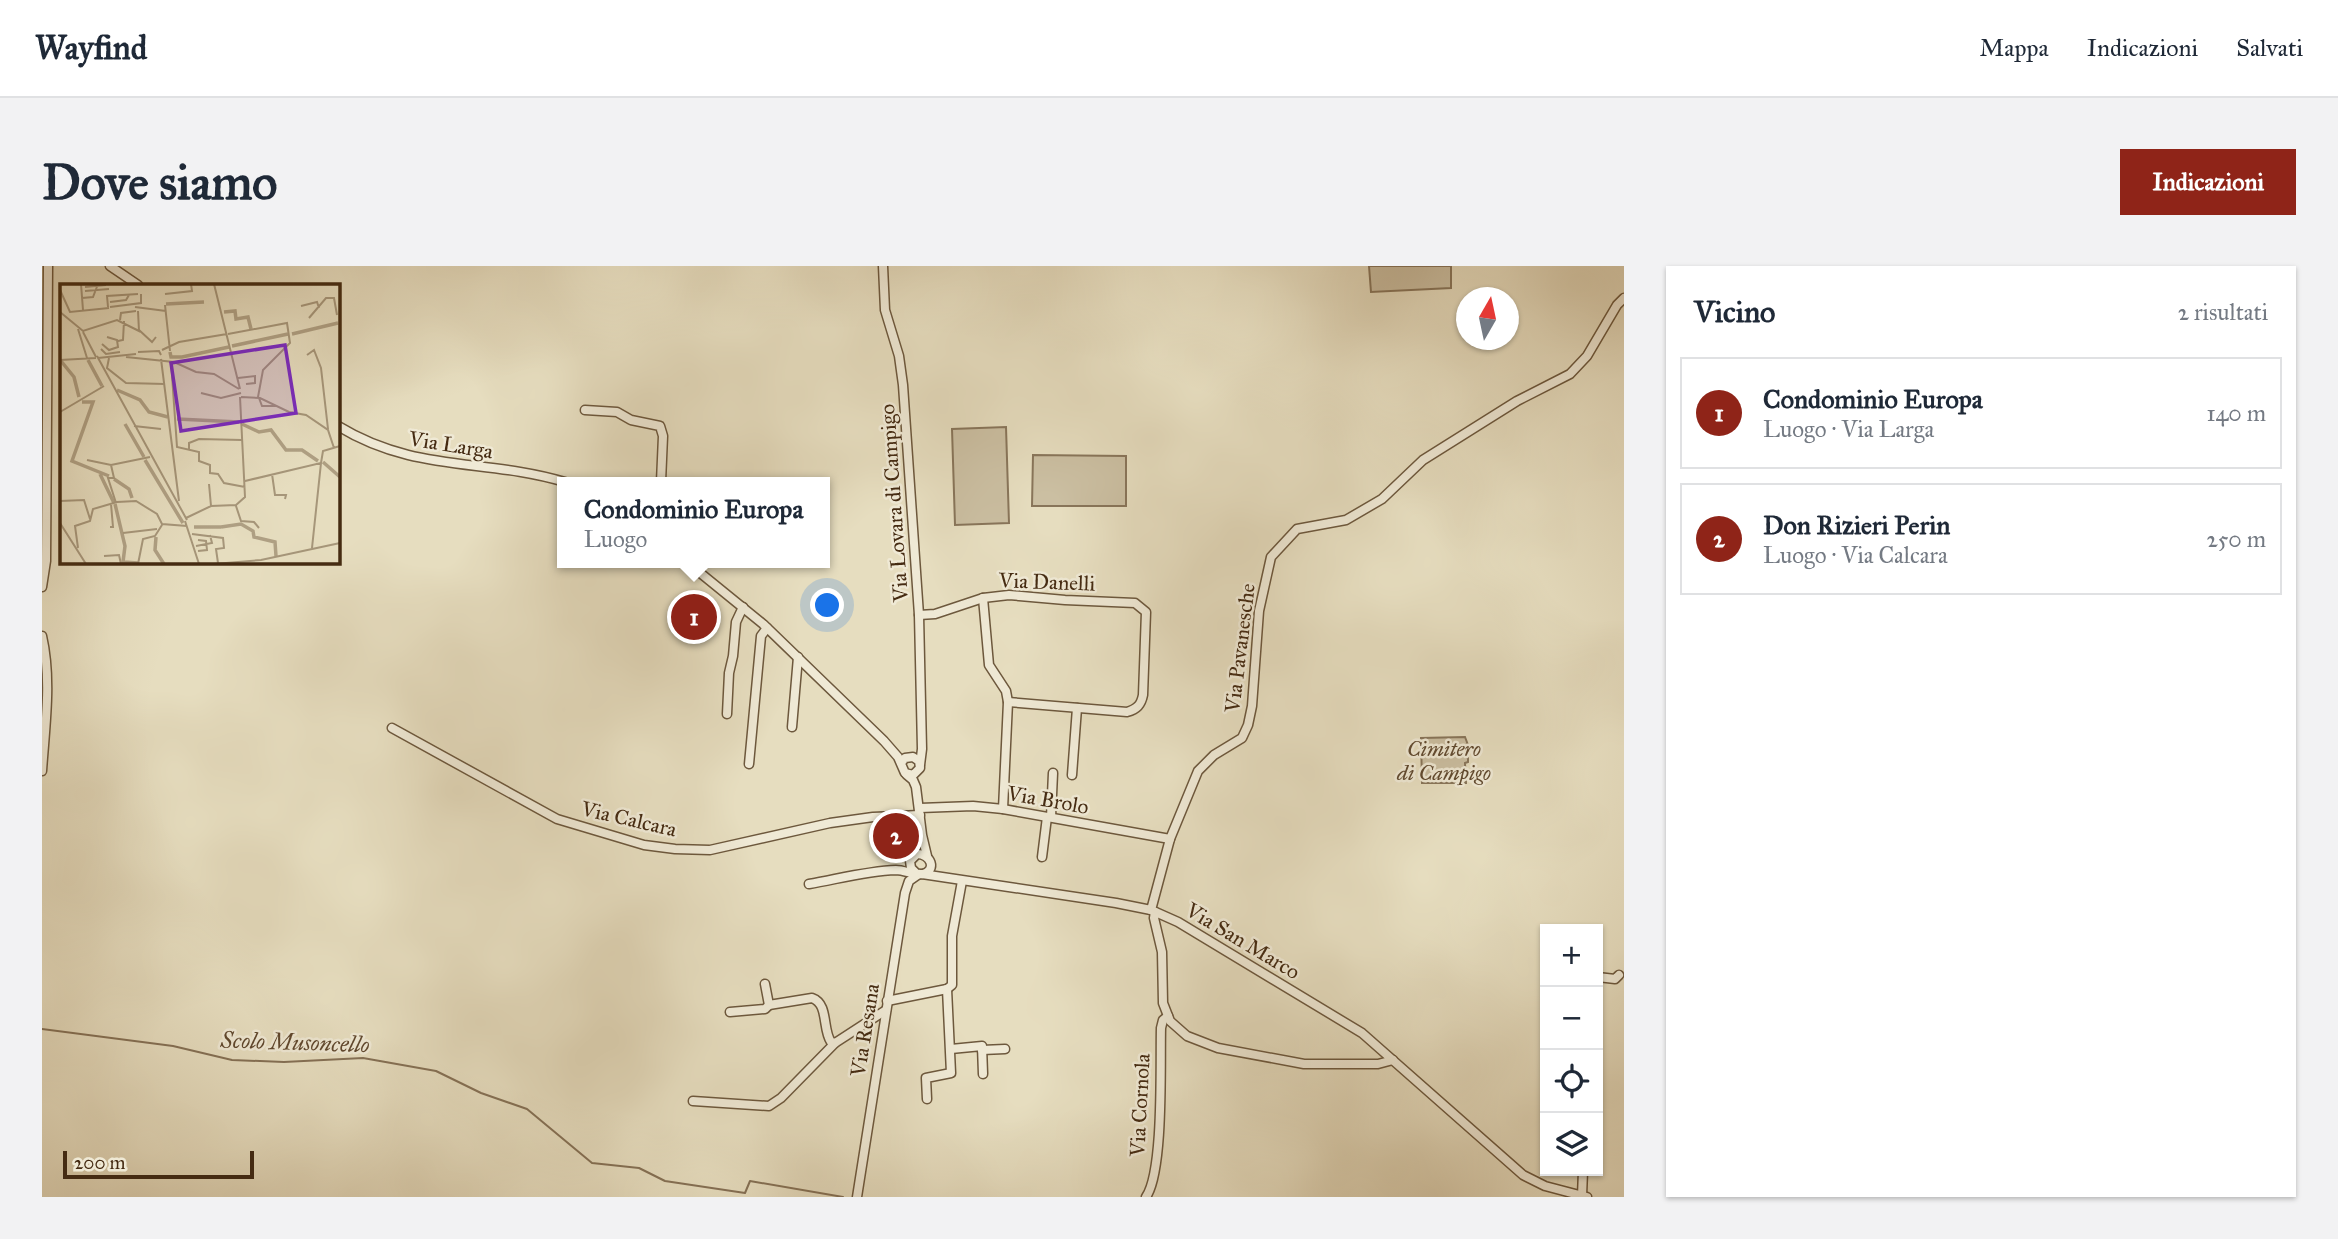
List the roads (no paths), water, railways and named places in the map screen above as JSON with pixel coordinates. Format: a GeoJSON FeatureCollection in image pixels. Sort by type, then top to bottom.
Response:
{"type":"FeatureCollection","features":[{"type":"Feature","properties":{"kind":"street"},"geometry":{"type":"LineString","coordinates":[[42,587],[46,561],[48,266]]}},
{"type":"Feature","properties":{"kind":"street"},"geometry":{"type":"LineString","coordinates":[[110,266],[137,284]]}},
{"type":"Feature","properties":{"kind":"street","name":"Via Lovara di Campigo"},"geometry":{"type":"LineString","coordinates":[[883,266],[885,310],[903,378],[919,615],[921,832],[914,868]]}},
{"type":"Feature","properties":{"kind":"street","name":"Via Pavanesche"},"geometry":{"type":"LineString","coordinates":[[1153,911],[1170,839],[1198,771],[1214,755],[1242,738],[1248,725],[1252,706],[1259,611],[1271,557],[1297,529],[1346,520],[1381,499],[1423,460],[1517,401],[1570,374],[1587,356],[1617,305],[1624,298]]}},
{"type":"Feature","properties":{"kind":"street"},"geometry":{"type":"LineString","coordinates":[[584,410],[617,412],[631,420],[660,426],[663,436],[661,477]]}},
{"type":"Feature","properties":{"kind":"street","name":"Via Larga"},"geometry":{"type":"LineString","coordinates":[[340,427],[368,443],[401,455],[557,480]]}},
{"type":"Feature","properties":{"kind":"street"},"geometry":{"type":"LineString","coordinates":[[694,568],[767,628],[892,749],[907,759],[918,760],[920,766],[915,774],[907,775],[902,770],[907,759],[918,751],[921,740]]}},
{"type":"Feature","properties":{"kind":"street","name":"Via Danelli"},"geometry":{"type":"LineString","coordinates":[[919,615],[935,614],[983,598],[1021,595],[1135,603],[1147,615],[1142,702],[1127,712],[1077,708]]}},
{"type":"Feature","properties":{"kind":"street"},"geometry":{"type":"LineString","coordinates":[[983,598],[989,666],[1006,691],[1008,702],[1003,809]]}},
{"type":"Feature","properties":{"kind":"street"},"geometry":{"type":"LineString","coordinates":[[727,714],[736,622],[743,607]]}},
{"type":"Feature","properties":{"kind":"street"},"geometry":{"type":"LineString","coordinates":[[749,764],[760,638],[767,628]]}},
{"type":"Feature","properties":{"kind":"street"},"geometry":{"type":"LineString","coordinates":[[42,636],[47,653],[48,679],[42,771]]}},
{"type":"Feature","properties":{"kind":"street"},"geometry":{"type":"LineString","coordinates":[[792,727],[798,657]]}},
{"type":"Feature","properties":{"kind":"street"},"geometry":{"type":"LineString","coordinates":[[1008,702],[1077,708],[1072,775]]}},
{"type":"Feature","properties":{"kind":"street","name":"Via Calcara"},"geometry":{"type":"LineString","coordinates":[[392,727],[557,819],[644,845],[710,850],[830,823],[920,809]]}},
{"type":"Feature","properties":{"kind":"street"},"geometry":{"type":"LineString","coordinates":[[1042,857],[1053,773]]}},
{"type":"Feature","properties":{"kind":"street","name":"Via Lovara di Campigo"},"geometry":{"type":"LineString","coordinates":[[907,775],[915,783],[920,809]]}},
{"type":"Feature","properties":{"kind":"street","name":"Via Brolo"},"geometry":{"type":"LineString","coordinates":[[920,809],[973,806],[1003,809],[1170,839]]}},
{"type":"Feature","properties":{"kind":"street","name":"Via Lovara di Campigo"},"geometry":{"type":"LineString","coordinates":[[921,832],[929,859]]}},
{"type":"Feature","properties":{"kind":"street"},"geometry":{"type":"LineString","coordinates":[[809,884],[895,870],[914,868],[928,871],[929,859],[921,853],[914,868]]}},
{"type":"Feature","properties":{"kind":"street","name":"Via San Marco"},"geometry":{"type":"LineString","coordinates":[[929,859],[950,878]]}},
{"type":"Feature","properties":{"kind":"street","name":"Via San Marco"},"geometry":{"type":"LineString","coordinates":[[914,868],[962,881],[1116,903],[1153,911],[1195,931],[1348,1025],[1393,1060],[1525,1177],[1545,1186],[1585,1196]]}},
{"type":"Feature","properties":{"kind":"street","name":"Via Resana"},"geometry":{"type":"LineString","coordinates":[[857,1197],[886,1006],[908,884],[914,868]]}},
{"type":"Feature","properties":{"kind":"street"},"geometry":{"type":"LineString","coordinates":[[693,1101],[769,1106],[835,1043],[886,1006],[947,989],[952,985],[954,979],[951,936],[962,881]]}},
{"type":"Feature","properties":{"kind":"street"},"geometry":{"type":"LineString","coordinates":[[1153,911],[1162,952],[1163,1003],[1168,1016],[1180,1032],[1218,1048],[1304,1064],[1382,1063],[1393,1060]]}},
{"type":"Feature","properties":{"kind":"street"},"geometry":{"type":"LineString","coordinates":[[1603,978],[1615,979],[1619,975]]}},
{"type":"Feature","properties":{"kind":"street"},"geometry":{"type":"LineString","coordinates":[[765,984],[769,1005]]}},
{"type":"Feature","properties":{"kind":"street"},"geometry":{"type":"LineString","coordinates":[[926,1099],[926,1078],[951,1073],[947,989]]}},
{"type":"Feature","properties":{"kind":"street"},"geometry":{"type":"LineString","coordinates":[[730,1012],[818,1000],[822,1005],[827,1036],[835,1043]]}},
{"type":"Feature","properties":{"kind":"street","name":"Via Cornola"},"geometry":{"type":"LineString","coordinates":[[1146,1197],[1155,1174],[1160,1109],[1161,1028],[1163,1020],[1168,1016]]}},
{"type":"Feature","properties":{"kind":"street"},"geometry":{"type":"LineString","coordinates":[[951,1049],[982,1046],[983,1074]]}},
{"type":"Feature","properties":{"kind":"street"},"geometry":{"type":"LineString","coordinates":[[982,1050],[1004,1049]]}},
{"type":"Feature","properties":{"kind":"street"},"geometry":{"type":"LineString","coordinates":[[1583,1176],[1585,1196]]}},
{"type":"Feature","properties":{"kind":"waterway","name":"Scolo Musoncello"},"geometry":{"type":"LineString","coordinates":[[42,1029],[173,1046],[232,1060],[284,1062],[363,1058],[436,1071],[481,1093],[527,1109],[592,1163],[639,1168],[665,1181],[745,1193],[750,1181],[843,1197]]}},
{"type":"Feature","properties":{"kind":"place","name":"Condominio Europa"},"geometry":{"type":"Point","coordinates":[694,617]}},
{"type":"Feature","properties":{"kind":"place","name":"Don Rizieri Perin"},"geometry":{"type":"Point","coordinates":[896,836]}},
{"type":"Feature","properties":{"kind":"park label","name":"Cimitero di Campigo"},"geometry":{"type":"Point","coordinates":[1444,761]}}]}
